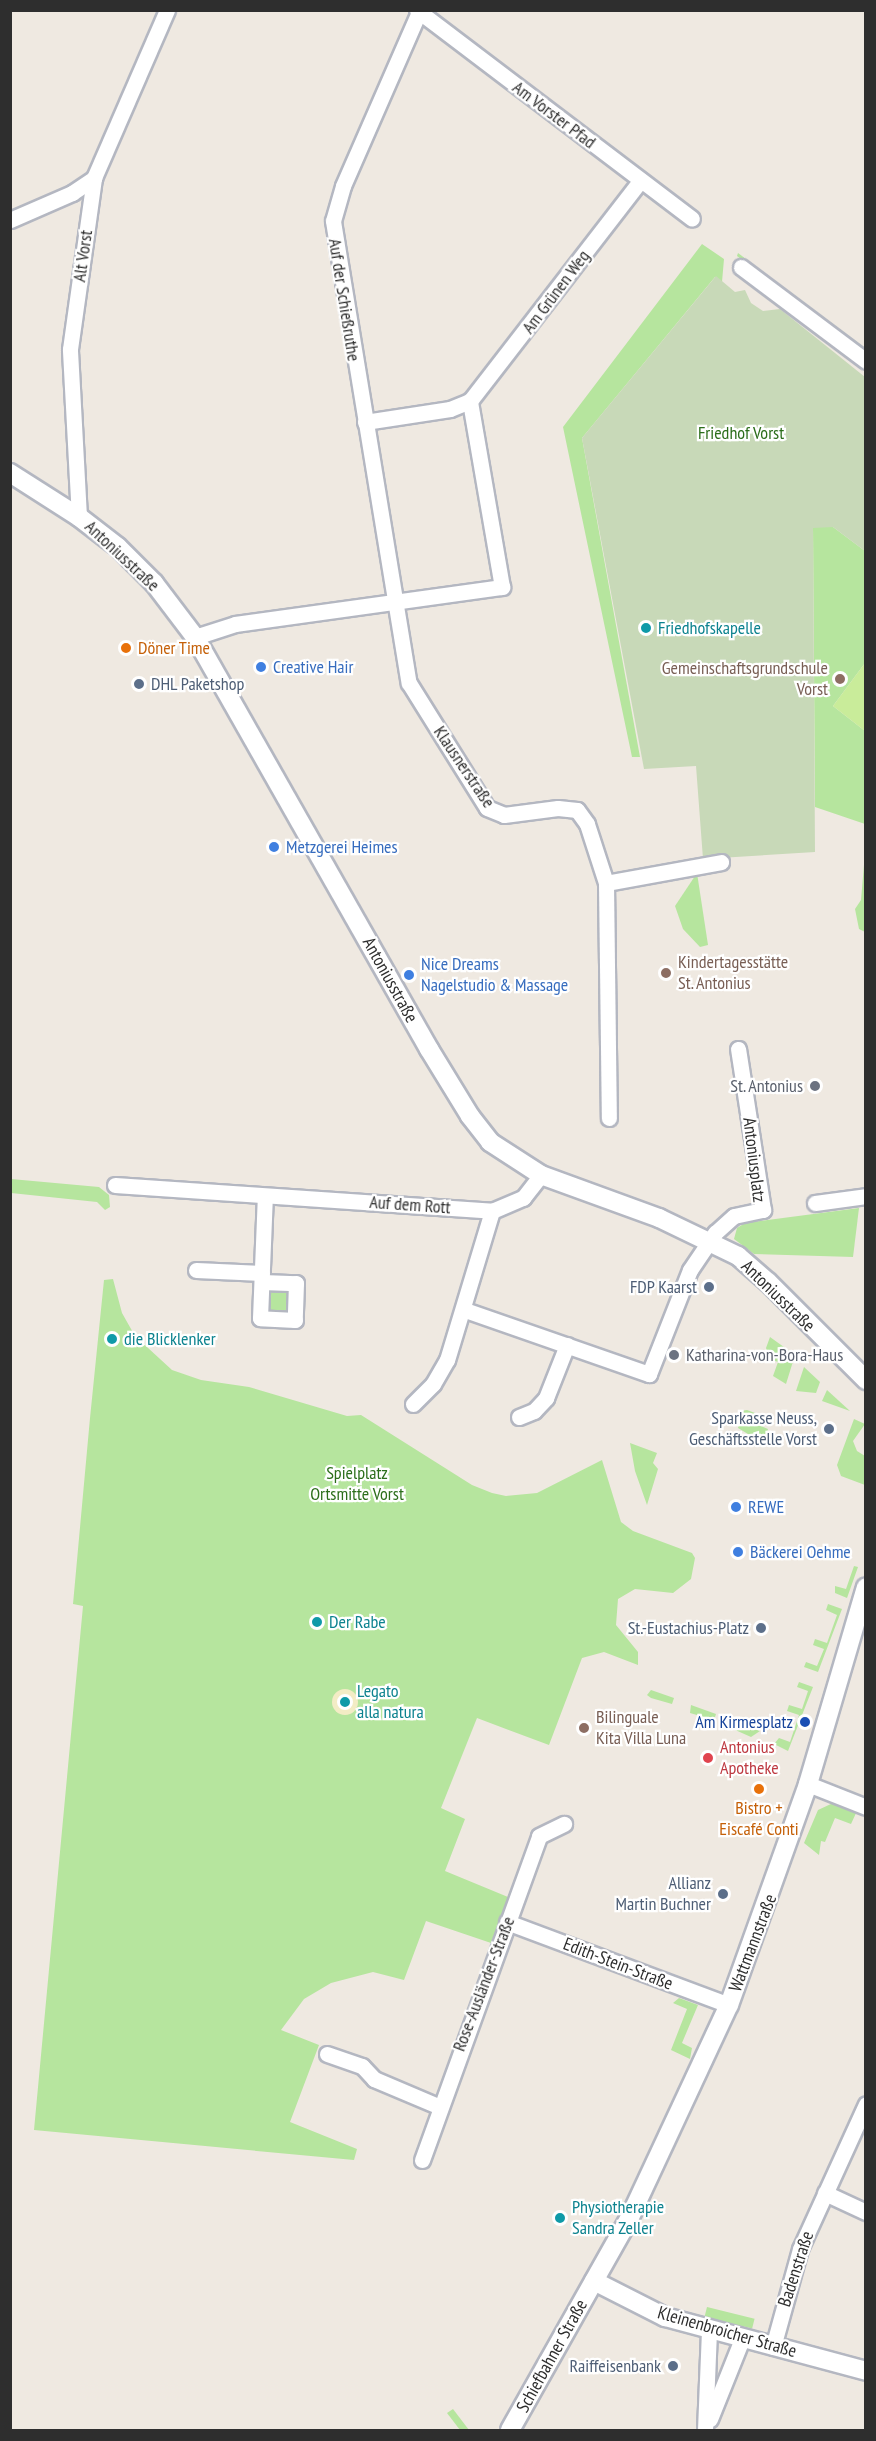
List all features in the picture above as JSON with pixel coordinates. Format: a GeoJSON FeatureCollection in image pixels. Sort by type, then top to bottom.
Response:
{"type":"FeatureCollection","features":[{"type":"Feature","properties":{"kind":"street","name":"Alt Vorst"},"geometry":{"type":"LineString","coordinates":[[79,517],[70,349],[94,178],[167,10]]}},
{"type":"Feature","properties":{"kind":"street","name":"Am Vorster Pfad"},"geometry":{"type":"LineString","coordinates":[[418,11],[692,219]]}},
{"type":"Feature","properties":{"kind":"street","name":"Auf der Schießruthe"},"geometry":{"type":"LineString","coordinates":[[393,603],[333,220],[343,186],[418,11]]}},
{"type":"Feature","properties":{"kind":"street"},"geometry":{"type":"LineString","coordinates":[[10,220],[72,193],[94,178]]}},
{"type":"Feature","properties":{"kind":"street","name":"Am Grünen Weg"},"geometry":{"type":"LineString","coordinates":[[470,401],[640,180]]}},
{"type":"Feature","properties":{"kind":"street"},"geometry":{"type":"LineString","coordinates":[[741,267],[866,361]]}},
{"type":"Feature","properties":{"kind":"street"},"geometry":{"type":"LineString","coordinates":[[195,637],[235,624],[502,587],[470,401],[450,409],[365,422]]}},
{"type":"Feature","properties":{"kind":"street","name":"Antoniusstraße"},"geometry":{"type":"LineString","coordinates":[[10,473],[79,517],[154,583],[195,637],[464,1108],[490,1142],[541,1175],[710,1241],[755,1269],[866,1380]]}},
{"type":"Feature","properties":{"kind":"street","name":"Klausnerstraße"},"geometry":{"type":"LineString","coordinates":[[393,603],[409,682],[487,808],[504,815],[558,808],[577,810],[587,824],[606,883],[609,1118]]}},
{"type":"Feature","properties":{"kind":"street"},"geometry":{"type":"LineString","coordinates":[[606,883],[721,862]]}},
{"type":"Feature","properties":{"kind":"street","name":"Antoniusplatz"},"geometry":{"type":"LineString","coordinates":[[710,1241],[730,1218],[763,1210],[738,1049]]}},
{"type":"Feature","properties":{"kind":"street","name":"Auf dem Rott"},"geometry":{"type":"LineString","coordinates":[[115,1185],[492,1211],[523,1198],[541,1175]]}},
{"type":"Feature","properties":{"kind":"street"},"geometry":{"type":"LineString","coordinates":[[196,1270],[262,1278],[265,1196]]}},
{"type":"Feature","properties":{"kind":"street"},"geometry":{"type":"LineString","coordinates":[[815,1203],[866,1196]]}},
{"type":"Feature","properties":{"kind":"street"},"geometry":{"type":"LineString","coordinates":[[413,1404],[440,1374],[465,1311],[492,1211]]}},
{"type":"Feature","properties":{"kind":"street"},"geometry":{"type":"LineString","coordinates":[[465,1311],[649,1374],[690,1270],[710,1241]]}},
{"type":"Feature","properties":{"kind":"street"},"geometry":{"type":"LineString","coordinates":[[519,1417],[534,1411],[546,1398],[567,1345]]}},
{"type":"Feature","properties":{"kind":"street","name":"Wattmannstraße"},"geometry":{"type":"LineString","coordinates":[[594,2281],[668,2140],[729,2005],[808,1784],[866,1587]]}},
{"type":"Feature","properties":{"kind":"street"},"geometry":{"type":"LineString","coordinates":[[808,1784],[866,1807]]}},
{"type":"Feature","properties":{"kind":"street","name":"Rose-Ausländer-Straße"},"geometry":{"type":"LineString","coordinates":[[422,2160],[438,2106],[539,1836],[564,1824]]}},
{"type":"Feature","properties":{"kind":"street","name":"Edith-Stein-Straße"},"geometry":{"type":"LineString","coordinates":[[507,1922],[729,2005]]}},
{"type":"Feature","properties":{"kind":"street"},"geometry":{"type":"LineString","coordinates":[[327,2054],[362,2066],[374,2079],[438,2106]]}},
{"type":"Feature","properties":{"kind":"street","name":"Badenstraße"},"geometry":{"type":"LineString","coordinates":[[773,2347],[800,2249],[866,2104]]}},
{"type":"Feature","properties":{"kind":"street"},"geometry":{"type":"LineString","coordinates":[[825,2193],[866,2212]]}},
{"type":"Feature","properties":{"kind":"street","name":"Kleinenbroicher Straße"},"geometry":{"type":"LineString","coordinates":[[594,2281],[621,2298],[709,2331],[866,2371]]}},
{"type":"Feature","properties":{"kind":"street","name":"Schiefbahner Straße"},"geometry":{"type":"LineString","coordinates":[[510,2430],[594,2281]]}},
{"type":"Feature","properties":{"kind":"street"},"geometry":{"type":"LineString","coordinates":[[705,2430],[709,2331]]}},
{"type":"Feature","properties":{"kind":"street"},"geometry":{"type":"LineString","coordinates":[[705,2430],[742,2339]]}},
{"type":"Feature","properties":{"kind":"green space"},"geometry":{"type":"Polygon","coordinates":[[[702,244],[724,259],[722,282],[715,277],[582,438],[640,757],[632,757],[563,427],[702,244]]]}},
{"type":"Feature","properties":{"kind":"green space"},"geometry":{"type":"Polygon","coordinates":[[[738,253],[865,348],[865,354],[737,256],[738,253]]]}},
{"type":"Feature","properties":{"kind":"green space","name":"Friedhof Vorst"},"geometry":{"type":"Polygon","coordinates":[[[716,276],[735,292],[745,290],[751,303],[763,311],[780,309],[865,377],[865,551],[833,527],[813,528],[815,852],[703,859],[696,766],[644,769],[582,438],[716,276]]]}},
{"type":"Feature","properties":{"kind":"green space","name":"Gemeinschaftsgrundschule Vorst"},"geometry":{"type":"Polygon","coordinates":[[[813,527],[833,527],[865,551],[865,663],[833,706],[865,731],[865,824],[815,807],[813,527]]]}},
{"type":"Feature","properties":{"kind":"green space"},"geometry":{"type":"Polygon","coordinates":[[[865,663],[865,731],[833,706],[865,663]]]}},
{"type":"Feature","properties":{"kind":"green space"},"geometry":{"type":"Polygon","coordinates":[[[865,853],[865,932],[859,929],[855,909],[861,900],[865,853]]]}},
{"type":"Feature","properties":{"kind":"green space"},"geometry":{"type":"Polygon","coordinates":[[[697,873],[708,945],[700,947],[683,929],[675,906],[697,873]]]}},
{"type":"Feature","properties":{"kind":"green space"},"geometry":{"type":"Polygon","coordinates":[[[11,1179],[99,1187],[109,1195],[110,1207],[105,1210],[97,1202],[11,1193],[11,1179]]]}},
{"type":"Feature","properties":{"kind":"green space"},"geometry":{"type":"Polygon","coordinates":[[[859,1208],[853,1257],[754,1254],[734,1239],[737,1228],[745,1223],[859,1208]]]}},
{"type":"Feature","properties":{"kind":"green space","name":"Spielplatz Ortsmitte Vorst"},"geometry":{"type":"Polygon","coordinates":[[[113,1279],[122,1313],[135,1336],[172,1370],[201,1380],[249,1387],[347,1416],[361,1415],[472,1485],[506,1496],[537,1493],[602,1460],[621,1522],[633,1531],[692,1553],[695,1558],[691,1579],[673,1593],[635,1589],[618,1599],[616,1625],[638,1652],[638,1665],[604,1652],[582,1658],[549,1745],[477,1718],[441,1808],[465,1819],[445,1871],[508,1897],[491,1943],[426,1921],[404,1980],[373,1972],[331,1983],[304,1999],[281,2030],[319,2045],[290,2122],[357,2149],[354,2160],[34,2130],[83,1606],[73,1604],[90,1418],[104,1280],[113,1279]]]}},
{"type":"Feature","properties":{"kind":"green space"},"geometry":{"type":"Polygon","coordinates":[[[268,1289],[289,1290],[288,1312],[267,1311],[268,1289]]]}},
{"type":"Feature","properties":{"kind":"green space"},"geometry":{"type":"Polygon","coordinates":[[[770,1337],[795,1355],[786,1384],[773,1376],[778,1362],[770,1359],[766,1348],[770,1337]]]}},
{"type":"Feature","properties":{"kind":"green space"},"geometry":{"type":"Polygon","coordinates":[[[804,1367],[820,1382],[816,1393],[796,1391],[804,1367]]]}},
{"type":"Feature","properties":{"kind":"green space"},"geometry":{"type":"Polygon","coordinates":[[[827,1390],[850,1411],[822,1401],[827,1390]]]}},
{"type":"Feature","properties":{"kind":"green space"},"geometry":{"type":"Polygon","coordinates":[[[747,1410],[755,1413],[752,1422],[768,1429],[763,1443],[738,1428],[741,1411],[747,1410]]]}},
{"type":"Feature","properties":{"kind":"green space"},"geometry":{"type":"Polygon","coordinates":[[[854,1419],[865,1424],[853,1441],[857,1451],[865,1456],[865,1485],[841,1476],[837,1465],[854,1419]]]}},
{"type":"Feature","properties":{"kind":"green space"},"geometry":{"type":"Polygon","coordinates":[[[630,1443],[657,1453],[653,1463],[658,1469],[647,1505],[635,1471],[630,1443]]]}},
{"type":"Feature","properties":{"kind":"green space"},"geometry":{"type":"Polygon","coordinates":[[[854,1566],[858,1567],[847,1598],[835,1593],[835,1586],[846,1589],[854,1566]]]}},
{"type":"Feature","properties":{"kind":"green space"},"geometry":{"type":"Polygon","coordinates":[[[828,1604],[842,1609],[818,1672],[804,1667],[806,1662],[817,1666],[824,1649],[813,1645],[815,1639],[827,1643],[837,1615],[826,1610],[828,1604]]]}},
{"type":"Feature","properties":{"kind":"green space"},"geometry":{"type":"Polygon","coordinates":[[[799,1682],[813,1687],[788,1751],[774,1744],[779,1738],[790,1742],[799,1715],[787,1711],[789,1705],[802,1709],[808,1691],[797,1687],[799,1682]]]}},
{"type":"Feature","properties":{"kind":"green space"},"geometry":{"type":"Polygon","coordinates":[[[651,1690],[674,1698],[672,1704],[651,1698],[647,1695],[651,1690]]]}},
{"type":"Feature","properties":{"kind":"green space"},"geometry":{"type":"Polygon","coordinates":[[[691,1705],[716,1714],[714,1720],[690,1713],[691,1705]]]}},
{"type":"Feature","properties":{"kind":"green space"},"geometry":{"type":"Polygon","coordinates":[[[735,1721],[760,1731],[751,1737],[733,1729],[735,1721]]]}},
{"type":"Feature","properties":{"kind":"green space"},"geometry":{"type":"Polygon","coordinates":[[[833,1803],[857,1811],[851,1824],[835,1818],[825,1842],[821,1841],[819,1855],[804,1843],[818,1810],[833,1803]]]}},
{"type":"Feature","properties":{"kind":"green space"},"geometry":{"type":"Polygon","coordinates":[[[679,1998],[698,2005],[682,2043],[692,2048],[690,2059],[671,2050],[687,2009],[673,2003],[679,1998]]]}},
{"type":"Feature","properties":{"kind":"green space"},"geometry":{"type":"Polygon","coordinates":[[[707,2307],[755,2319],[752,2329],[705,2317],[707,2307]]]}},
{"type":"Feature","properties":{"kind":"green space"},"geometry":{"type":"Polygon","coordinates":[[[453,2409],[469,2430],[460,2430],[447,2413],[453,2409]]]}},
{"type":"Feature","properties":{"kind":"sand"},"geometry":{"type":"Polygon","coordinates":[[[345,1689],[354,1693],[358,1702],[354,1711],[345,1715],[336,1711],[332,1702],[336,1693],[345,1689]]]}},
{"type":"Feature","properties":{"kind":"place","name":"Friedhofskapelle"},"geometry":{"type":"Point","coordinates":[646,628]}},
{"type":"Feature","properties":{"kind":"place","name":"Döner Time"},"geometry":{"type":"Point","coordinates":[126,648]}},
{"type":"Feature","properties":{"kind":"place","name":"Creative Hair"},"geometry":{"type":"Point","coordinates":[261,667]}},
{"type":"Feature","properties":{"kind":"place","name":"Gemeinschaftsgrundschule Vorst"},"geometry":{"type":"Point","coordinates":[840,679]}},
{"type":"Feature","properties":{"kind":"place","name":"DHL Paketshop"},"geometry":{"type":"Point","coordinates":[139,684]}},
{"type":"Feature","properties":{"kind":"place","name":"Metzgerei Heimes"},"geometry":{"type":"Point","coordinates":[274,847]}},
{"type":"Feature","properties":{"kind":"place","name":"Kindertagesstätte St. Antonius"},"geometry":{"type":"Point","coordinates":[666,973]}},
{"type":"Feature","properties":{"kind":"place","name":"Nice Dreams Nagelstudio & Massage"},"geometry":{"type":"Point","coordinates":[409,975]}},
{"type":"Feature","properties":{"kind":"place","name":"St. Antonius"},"geometry":{"type":"Point","coordinates":[815,1086]}},
{"type":"Feature","properties":{"kind":"place","name":"FDP Kaarst"},"geometry":{"type":"Point","coordinates":[709,1287]}},
{"type":"Feature","properties":{"kind":"place","name":"die Blicklenker"},"geometry":{"type":"Point","coordinates":[112,1339]}},
{"type":"Feature","properties":{"kind":"place","name":"Katharina-von-Bora-Haus"},"geometry":{"type":"Point","coordinates":[674,1355]}},
{"type":"Feature","properties":{"kind":"place","name":"Sparkasse Neuss, Geschäftsstelle Vorst"},"geometry":{"type":"Point","coordinates":[829,1429]}},
{"type":"Feature","properties":{"kind":"place","name":"REWE"},"geometry":{"type":"Point","coordinates":[736,1507]}},
{"type":"Feature","properties":{"kind":"place","name":"Bäckerei Oehme"},"geometry":{"type":"Point","coordinates":[738,1552]}},
{"type":"Feature","properties":{"kind":"place","name":"Der Rabe"},"geometry":{"type":"Point","coordinates":[317,1622]}},
{"type":"Feature","properties":{"kind":"place","name":"St.-Eustachius-Platz"},"geometry":{"type":"Point","coordinates":[761,1628]}},
{"type":"Feature","properties":{"kind":"place","name":"Legato alla natura"},"geometry":{"type":"Point","coordinates":[345,1702]}},
{"type":"Feature","properties":{"kind":"place","name":"Am Kirmesplatz"},"geometry":{"type":"Point","coordinates":[805,1722]}},
{"type":"Feature","properties":{"kind":"place","name":"Bilinguale Kita Villa Luna"},"geometry":{"type":"Point","coordinates":[584,1728]}},
{"type":"Feature","properties":{"kind":"place","name":"Antonius Apotheke"},"geometry":{"type":"Point","coordinates":[708,1758]}},
{"type":"Feature","properties":{"kind":"place","name":"Bistro + Eiscafé Conti"},"geometry":{"type":"Point","coordinates":[759,1789]}},
{"type":"Feature","properties":{"kind":"place","name":"Allianz Martin Buchner"},"geometry":{"type":"Point","coordinates":[723,1894]}},
{"type":"Feature","properties":{"kind":"place","name":"Physiotherapie Sandra Zeller"},"geometry":{"type":"Point","coordinates":[560,2218]}},
{"type":"Feature","properties":{"kind":"place","name":"Raiffeisenbank"},"geometry":{"type":"Point","coordinates":[673,2366]}}]}
